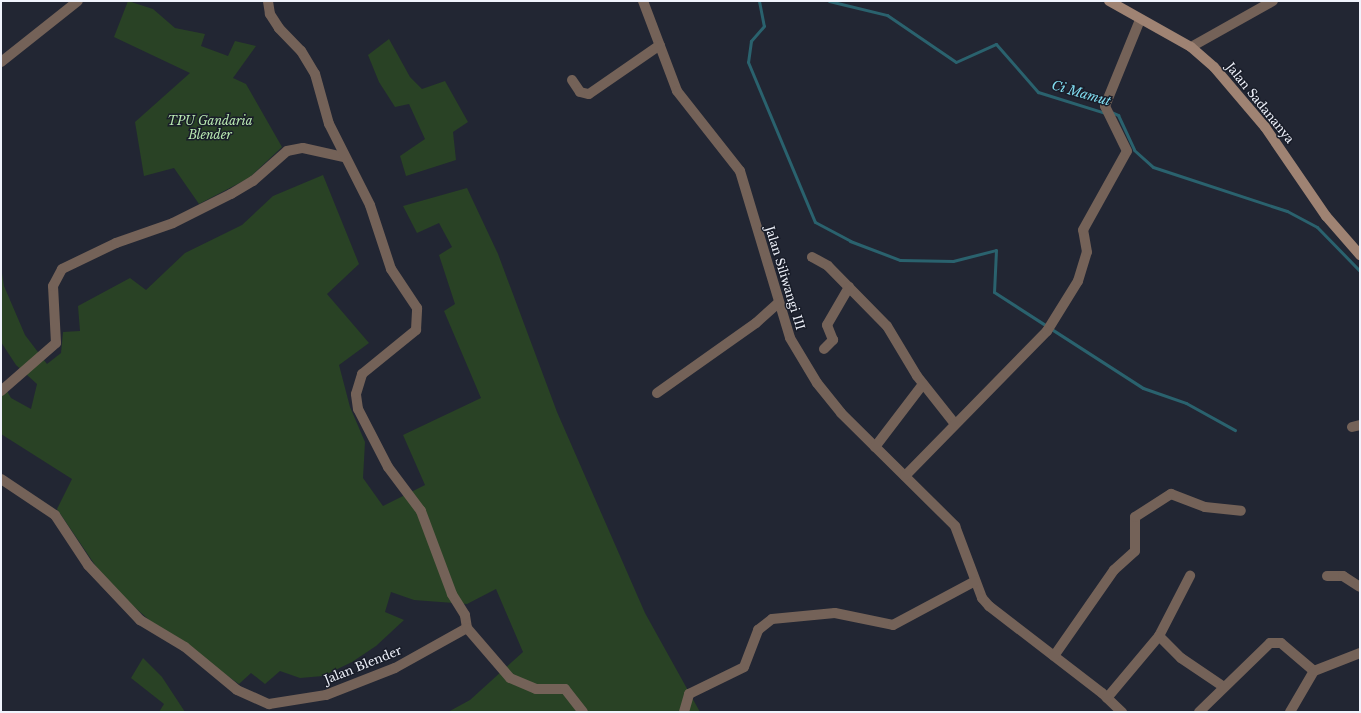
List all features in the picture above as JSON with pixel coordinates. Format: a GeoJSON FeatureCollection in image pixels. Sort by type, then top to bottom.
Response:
{"type":"FeatureCollection","features":[{"type":"Feature","properties":{"kind":"street"},"geometry":{"type":"LineString","coordinates":[[1,62],[78,1]]}},
{"type":"Feature","properties":{"kind":"street"},"geometry":{"type":"LineString","coordinates":[[268,1],[270,14],[279,28],[310,63],[344,157],[370,206],[391,269],[417,308],[416,330],[362,374],[356,394],[358,409],[388,467],[421,511],[452,594],[465,615],[467,628],[510,678],[536,689],[564,689],[583,712]]}},
{"type":"Feature","properties":{"kind":"street","name":"Jalan Siliwangi III"},"geometry":{"type":"LineString","coordinates":[[643,1],[677,91],[740,171],[790,338],[817,383],[875,447],[955,526],[982,598],[1054,656]]}},
{"type":"Feature","properties":{"kind":"street","name":"Jalan Sadananya"},"geometry":{"type":"LineString","coordinates":[[1109,1],[1140,20],[1191,47],[1214,67],[1266,127],[1326,216],[1360,255]]}},
{"type":"Feature","properties":{"kind":"street"},"geometry":{"type":"LineString","coordinates":[[1191,47],[1273,1]]}},
{"type":"Feature","properties":{"kind":"street"},"geometry":{"type":"LineString","coordinates":[[905,476],[1049,328],[1083,268],[1087,252],[1084,228],[1127,151],[1107,113],[1140,20]]}},
{"type":"Feature","properties":{"kind":"street"},"geometry":{"type":"LineString","coordinates":[[572,80],[580,92],[589,94],[660,45]]}},
{"type":"Feature","properties":{"kind":"street"},"geometry":{"type":"LineString","coordinates":[[1,391],[47,355],[56,343],[53,286],[62,269],[116,243],[173,223],[230,194],[253,181],[287,151],[303,148],[344,157]]}},
{"type":"Feature","properties":{"kind":"street"},"geometry":{"type":"LineString","coordinates":[[812,257],[823,262],[887,326],[923,384],[955,424]]}},
{"type":"Feature","properties":{"kind":"street"},"geometry":{"type":"LineString","coordinates":[[824,349],[833,340],[827,325],[849,287]]}},
{"type":"Feature","properties":{"kind":"street"},"geometry":{"type":"LineString","coordinates":[[657,393],[756,323],[779,302]]}},
{"type":"Feature","properties":{"kind":"street"},"geometry":{"type":"LineString","coordinates":[[875,447],[923,384]]}},
{"type":"Feature","properties":{"kind":"street","name":"Jalan Blender"},"geometry":{"type":"LineString","coordinates":[[1,479],[55,515],[93,571],[140,620],[185,647],[237,690],[269,704],[326,695],[395,668],[467,628]]}},
{"type":"Feature","properties":{"kind":"street"},"geometry":{"type":"LineString","coordinates":[[1122,712],[1107,698],[1054,656],[1114,570],[1135,551],[1134,516],[1171,494],[1205,507],[1241,511]]}},
{"type":"Feature","properties":{"kind":"street"},"geometry":{"type":"LineString","coordinates":[[1107,698],[1159,636],[1190,576]]}},
{"type":"Feature","properties":{"kind":"street"},"geometry":{"type":"LineString","coordinates":[[1327,576],[1343,576],[1360,587]]}},
{"type":"Feature","properties":{"kind":"street"},"geometry":{"type":"LineString","coordinates":[[684,712],[689,694],[744,667],[758,630],[772,619],[835,614],[893,625],[976,581]]}},
{"type":"Feature","properties":{"kind":"street"},"geometry":{"type":"LineString","coordinates":[[1159,636],[1182,658],[1224,687]]}},
{"type":"Feature","properties":{"kind":"street"},"geometry":{"type":"LineString","coordinates":[[1199,712],[1273,642],[1281,643],[1314,671]]}},
{"type":"Feature","properties":{"kind":"street"},"geometry":{"type":"LineString","coordinates":[[1290,712],[1314,671],[1360,653]]}},
{"type":"Feature","properties":{"kind":"green space","name":"TPU Gandaria Blender"},"geometry":{"type":"Polygon","coordinates":[[[128,1],[153,9],[175,28],[205,34],[201,46],[228,56],[235,41],[256,46],[233,78],[246,84],[282,147],[249,178],[199,204],[174,168],[144,176],[135,122],[190,73],[114,37],[128,1]]]}},
{"type":"Feature","properties":{"kind":"green space"},"geometry":{"type":"Polygon","coordinates":[[[389,39],[410,77],[422,89],[445,81],[468,122],[453,132],[456,160],[406,176],[400,156],[425,139],[409,104],[395,107],[379,82],[368,55],[389,39]]]}},
{"type":"Feature","properties":{"kind":"green space"},"geometry":{"type":"Polygon","coordinates":[[[323,175],[359,264],[327,294],[369,343],[339,365],[350,407],[365,442],[363,478],[383,506],[425,485],[403,435],[481,398],[444,311],[455,304],[439,255],[452,247],[439,223],[417,233],[403,206],[467,188],[498,254],[557,412],[645,613],[700,712],[448,712],[470,700],[523,652],[496,589],[467,604],[414,600],[391,592],[385,612],[404,620],[376,646],[352,662],[323,676],[300,678],[280,671],[265,684],[251,673],[239,684],[156,626],[108,584],[57,509],[72,479],[1,434],[1,381],[11,398],[31,409],[37,384],[16,365],[1,342],[1,267],[4,286],[25,335],[47,364],[61,353],[63,332],[80,331],[78,306],[130,278],[146,290],[185,253],[242,225],[273,196],[323,175]]]}},
{"type":"Feature","properties":{"kind":"green space"},"geometry":{"type":"Polygon","coordinates":[[[143,658],[162,677],[185,712],[159,712],[164,704],[131,678],[143,658]]]}},
{"type":"Feature","properties":{"kind":"waterway"},"geometry":{"type":"LineString","coordinates":[[759,1],[764,26],[751,41],[748,62],[815,222],[850,241],[900,260],[953,261],[996,250],[994,292],[1143,388],[1186,403],[1235,430]]}},
{"type":"Feature","properties":{"kind":"waterway","name":"Ci Mamut"},"geometry":{"type":"LineString","coordinates":[[829,1],[887,15],[956,62],[996,44],[1038,92],[1105,113]]}},
{"type":"Feature","properties":{"kind":"waterway","name":"Ci Mamut"},"geometry":{"type":"LineString","coordinates":[[1111,112],[1118,115],[1134,150],[1153,167],[1287,211],[1317,227],[1360,271]]}}]}
